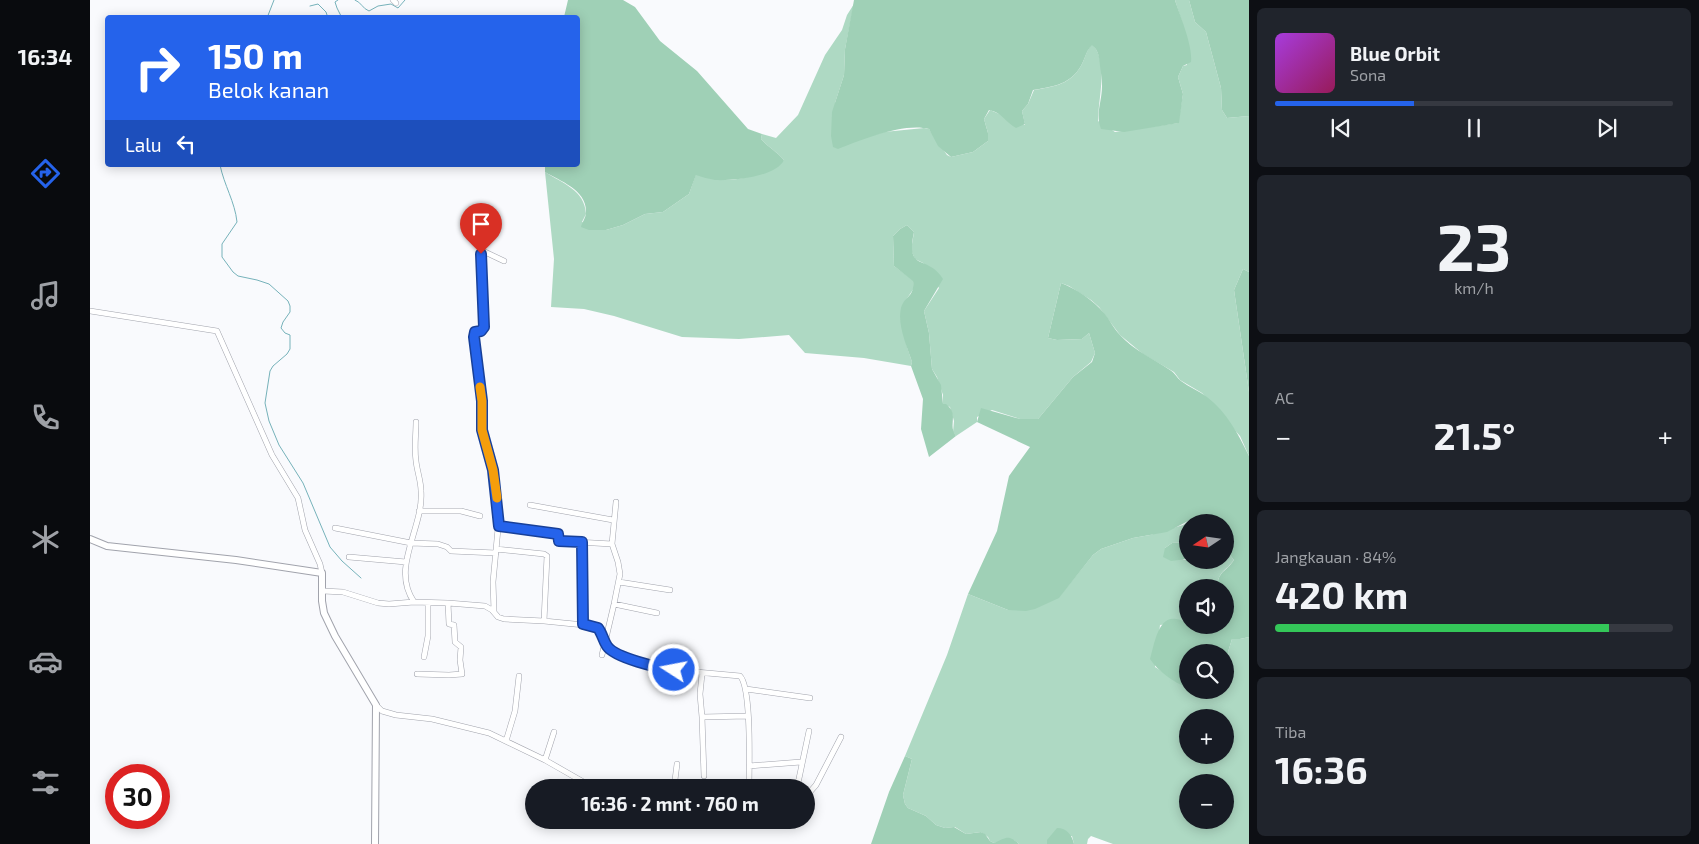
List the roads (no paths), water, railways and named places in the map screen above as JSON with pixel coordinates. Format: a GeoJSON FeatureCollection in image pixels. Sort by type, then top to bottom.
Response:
{"type":"FeatureCollection","features":[{"type":"Feature","properties":{"kind":"street"},"geometry":{"type":"LineString","coordinates":[[494,612],[493,582],[499,526],[493,470],[482,430],[482,401],[474,335],[475,332],[482,330],[484,327],[481,252],[504,261]]}},
{"type":"Feature","properties":{"kind":"street"},"geometry":{"type":"LineString","coordinates":[[90,311],[214,330],[219,333],[272,455],[298,498],[305,530],[320,564],[324,613],[335,636],[376,705],[382,711],[476,729],[545,760],[578,779]]}},
{"type":"Feature","properties":{"kind":"street"},"geometry":{"type":"LineString","coordinates":[[414,602],[406,584],[406,562],[422,492],[415,459],[416,422]]}},
{"type":"Feature","properties":{"kind":"street"},"geometry":{"type":"LineString","coordinates":[[602,654],[619,582],[620,567],[612,544],[616,502]]}},
{"type":"Feature","properties":{"kind":"street"},"geometry":{"type":"LineString","coordinates":[[530,505],[613,520]]}},
{"type":"Feature","properties":{"kind":"street"},"geometry":{"type":"LineString","coordinates":[[419,511],[462,511],[480,516]]}},
{"type":"Feature","properties":{"kind":"street"},"geometry":{"type":"LineString","coordinates":[[499,526],[558,534],[559,541],[612,544]]}},
{"type":"Feature","properties":{"kind":"street"},"geometry":{"type":"LineString","coordinates":[[335,528],[411,543],[438,544],[447,547],[451,551],[544,554],[549,558],[544,621]]}},
{"type":"Feature","properties":{"kind":"street"},"geometry":{"type":"LineString","coordinates":[[90,539],[107,546],[236,560],[322,574]]}},
{"type":"Feature","properties":{"kind":"street"},"geometry":{"type":"LineString","coordinates":[[582,542],[583,624]]}},
{"type":"Feature","properties":{"kind":"street"},"geometry":{"type":"LineString","coordinates":[[349,557],[406,562]]}},
{"type":"Feature","properties":{"kind":"street"},"geometry":{"type":"LineString","coordinates":[[619,582],[670,590]]}},
{"type":"Feature","properties":{"kind":"street"},"geometry":{"type":"LineString","coordinates":[[323,591],[343,592],[378,603],[428,602],[485,606],[498,617],[504,619],[583,624],[598,628],[610,648],[638,662],[658,668],[702,674],[740,676],[744,680],[748,701],[749,779]]}},
{"type":"Feature","properties":{"kind":"street"},"geometry":{"type":"LineString","coordinates":[[424,657],[428,636],[428,602]]}},
{"type":"Feature","properties":{"kind":"street"},"geometry":{"type":"LineString","coordinates":[[417,674],[462,674],[460,660],[462,647],[455,642],[454,625],[449,624],[448,603]]}},
{"type":"Feature","properties":{"kind":"street"},"geometry":{"type":"LineString","coordinates":[[614,604],[657,613]]}},
{"type":"Feature","properties":{"kind":"street"},"geometry":{"type":"LineString","coordinates":[[702,674],[700,700],[704,776]]}},
{"type":"Feature","properties":{"kind":"street"},"geometry":{"type":"LineString","coordinates":[[506,741],[514,710],[519,676]]}},
{"type":"Feature","properties":{"kind":"street"},"geometry":{"type":"LineString","coordinates":[[746,689],[810,698]]}},
{"type":"Feature","properties":{"kind":"street"},"geometry":{"type":"LineString","coordinates":[[375,844],[376,705]]}},
{"type":"Feature","properties":{"kind":"street"},"geometry":{"type":"LineString","coordinates":[[702,717],[748,716]]}},
{"type":"Feature","properties":{"kind":"street"},"geometry":{"type":"LineString","coordinates":[[798,779],[810,730]]}},
{"type":"Feature","properties":{"kind":"street"},"geometry":{"type":"LineString","coordinates":[[545,760],[554,732]]}},
{"type":"Feature","properties":{"kind":"street"},"geometry":{"type":"LineString","coordinates":[[815,786],[841,738]]}},
{"type":"Feature","properties":{"kind":"street"},"geometry":{"type":"LineString","coordinates":[[749,766],[801,762]]}},
{"type":"Feature","properties":{"kind":"street"},"geometry":{"type":"LineString","coordinates":[[675,779],[677,764]]}},
{"type":"Feature","properties":{"kind":"waterway"},"geometry":{"type":"LineString","coordinates":[[268,15],[274,0]]}},
{"type":"Feature","properties":{"kind":"waterway"},"geometry":{"type":"LineString","coordinates":[[338,0],[335,2],[340,15]]}},
{"type":"Feature","properties":{"kind":"waterway"},"geometry":{"type":"LineString","coordinates":[[355,0],[369,11],[378,6],[391,4],[398,8],[405,0]]}},
{"type":"Feature","properties":{"kind":"waterway"},"geometry":{"type":"LineString","coordinates":[[310,6],[318,4],[327,15]]}},
{"type":"Feature","properties":{"kind":"waterway"},"geometry":{"type":"LineString","coordinates":[[221,167],[237,222],[222,244],[222,257],[238,276],[269,284],[288,301],[290,306],[290,312],[281,328],[290,335],[290,349],[270,371],[265,403],[269,421],[279,445],[303,483],[330,547],[361,578]]}}]}
